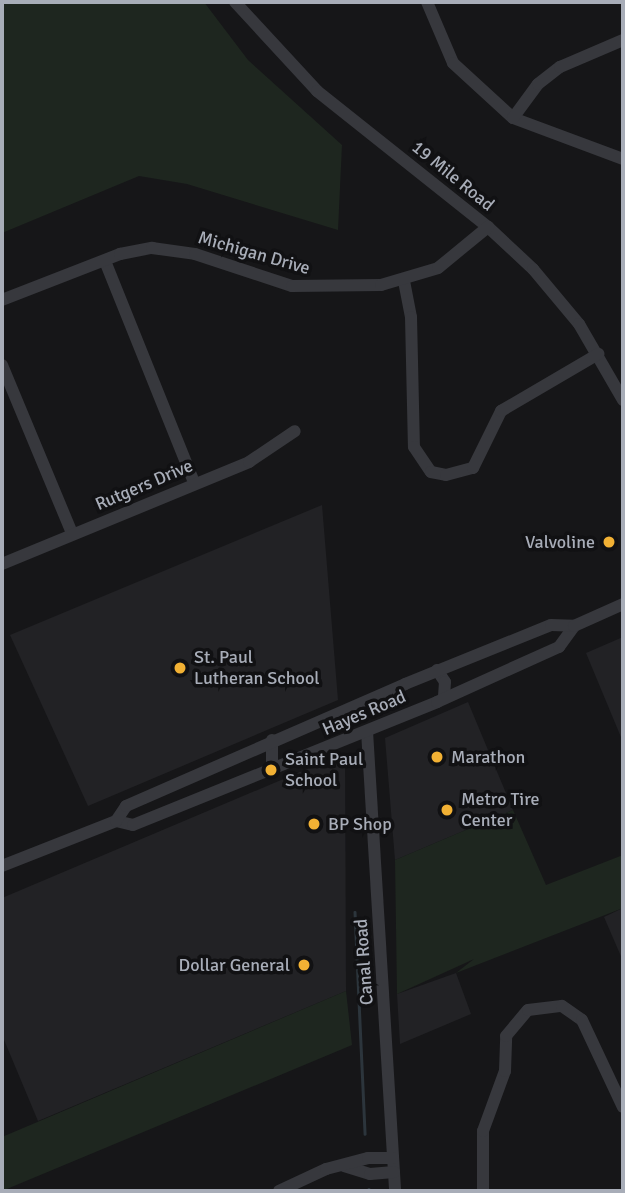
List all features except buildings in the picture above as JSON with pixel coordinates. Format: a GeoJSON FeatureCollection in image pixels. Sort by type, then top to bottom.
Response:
{"type":"FeatureCollection","features":[{"type":"Feature","properties":{"kind":"street","name":"19 Mile Road"},"geometry":{"type":"LineString","coordinates":[[235,2],[273,48],[317,91],[488,226],[556,295],[598,354],[623,400]]}},
{"type":"Feature","properties":{"kind":"street"},"geometry":{"type":"LineString","coordinates":[[427,2],[453,63],[513,118],[623,159]]}},
{"type":"Feature","properties":{"kind":"street"},"geometry":{"type":"LineString","coordinates":[[513,118],[554,71],[623,40]]}},
{"type":"Feature","properties":{"kind":"street","name":"Michigan Drive"},"geometry":{"type":"LineString","coordinates":[[2,300],[136,250],[174,249],[307,288],[404,281],[446,263],[488,226]]}},
{"type":"Feature","properties":{"kind":"street"},"geometry":{"type":"LineString","coordinates":[[105,261],[194,482]]}},
{"type":"Feature","properties":{"kind":"street"},"geometry":{"type":"LineString","coordinates":[[404,281],[411,317],[414,447],[431,472],[446,474],[473,468],[501,411],[598,354]]}},
{"type":"Feature","properties":{"kind":"street"},"geometry":{"type":"LineString","coordinates":[[2,365],[72,533]]}},
{"type":"Feature","properties":{"kind":"street","name":"Rutgers Drive"},"geometry":{"type":"LineString","coordinates":[[2,564],[194,482],[249,462],[295,431]]}},
{"type":"Feature","properties":{"kind":"street","name":"Hayes Road"},"geometry":{"type":"LineString","coordinates":[[2,866],[116,821],[126,806],[437,670],[551,625],[574,626],[623,604]]}},
{"type":"Feature","properties":{"kind":"street","name":"Hayes Road"},"geometry":{"type":"LineString","coordinates":[[116,821],[133,825],[444,698],[559,647],[574,626]]}},
{"type":"Feature","properties":{"kind":"street"},"geometry":{"type":"LineString","coordinates":[[437,670],[445,682],[444,698]]}},
{"type":"Feature","properties":{"kind":"street","name":"Canal Road"},"geometry":{"type":"LineString","coordinates":[[366,731],[396,1191]]}},
{"type":"Feature","properties":{"kind":"street"},"geometry":{"type":"LineString","coordinates":[[272,740],[272,770]]}},
{"type":"Feature","properties":{"kind":"street"},"geometry":{"type":"LineString","coordinates":[[483,1191],[483,1131],[503,1078],[510,1029],[528,1010],[562,1006],[586,1025],[623,1107]]}},
{"type":"Feature","properties":{"kind":"street"},"geometry":{"type":"LineString","coordinates":[[279,1191],[317,1172],[368,1158],[393,1158]]}},
{"type":"Feature","properties":{"kind":"street"},"geometry":{"type":"LineString","coordinates":[[344,1166],[370,1174],[394,1172]]}},
{"type":"Feature","properties":{"kind":"shaded area"},"geometry":{"type":"Polygon","coordinates":[[[2,2],[204,2],[248,60],[342,145],[338,230],[187,184],[139,176],[2,233],[2,2]]]}},
{"type":"Feature","properties":{"kind":"shaded area","name":"St. Paul Lutheran School"},"geometry":{"type":"Polygon","coordinates":[[[322,505],[338,700],[88,806],[10,635],[322,505]]]}},
{"type":"Feature","properties":{"kind":"shaded area"},"geometry":{"type":"Polygon","coordinates":[[[623,637],[623,742],[586,653],[623,637]]]}},
{"type":"Feature","properties":{"kind":"shaded area"},"geometry":{"type":"Polygon","coordinates":[[[468,702],[513,810],[395,860],[385,738],[468,702]]]}},
{"type":"Feature","properties":{"kind":"shaded area"},"geometry":{"type":"Polygon","coordinates":[[[345,753],[346,991],[38,1121],[2,1035],[2,898],[345,753]]]}},
{"type":"Feature","properties":{"kind":"shaded area"},"geometry":{"type":"Polygon","coordinates":[[[513,810],[546,885],[623,855],[623,908],[456,973],[474,959],[397,994],[395,860],[513,810]]]}},
{"type":"Feature","properties":{"kind":"shaded area"},"geometry":{"type":"Polygon","coordinates":[[[623,908],[623,961],[604,917],[623,908]]]}},
{"type":"Feature","properties":{"kind":"shaded area"},"geometry":{"type":"Polygon","coordinates":[[[456,973],[471,1014],[400,1044],[397,994],[456,973]]]}},
{"type":"Feature","properties":{"kind":"shaded area"},"geometry":{"type":"Polygon","coordinates":[[[346,991],[352,1045],[2,1191],[2,1137],[346,991]]]}},
{"type":"Feature","properties":{"kind":"waterway"},"geometry":{"type":"LineString","coordinates":[[355,912],[365,1134]]}},
{"type":"Feature","properties":{"kind":"place","name":"Valvoline"},"geometry":{"type":"Point","coordinates":[609,542]}},
{"type":"Feature","properties":{"kind":"place","name":"St. Paul Lutheran School"},"geometry":{"type":"Point","coordinates":[180,668]}},
{"type":"Feature","properties":{"kind":"place","name":"Marathon"},"geometry":{"type":"Point","coordinates":[437,757]}},
{"type":"Feature","properties":{"kind":"place","name":"Saint Paul School"},"geometry":{"type":"Point","coordinates":[271,770]}},
{"type":"Feature","properties":{"kind":"place","name":"Metro Tire Center"},"geometry":{"type":"Point","coordinates":[447,810]}},
{"type":"Feature","properties":{"kind":"place","name":"BP Shop"},"geometry":{"type":"Point","coordinates":[314,824]}},
{"type":"Feature","properties":{"kind":"place","name":"Dollar General"},"geometry":{"type":"Point","coordinates":[304,965]}}]}
